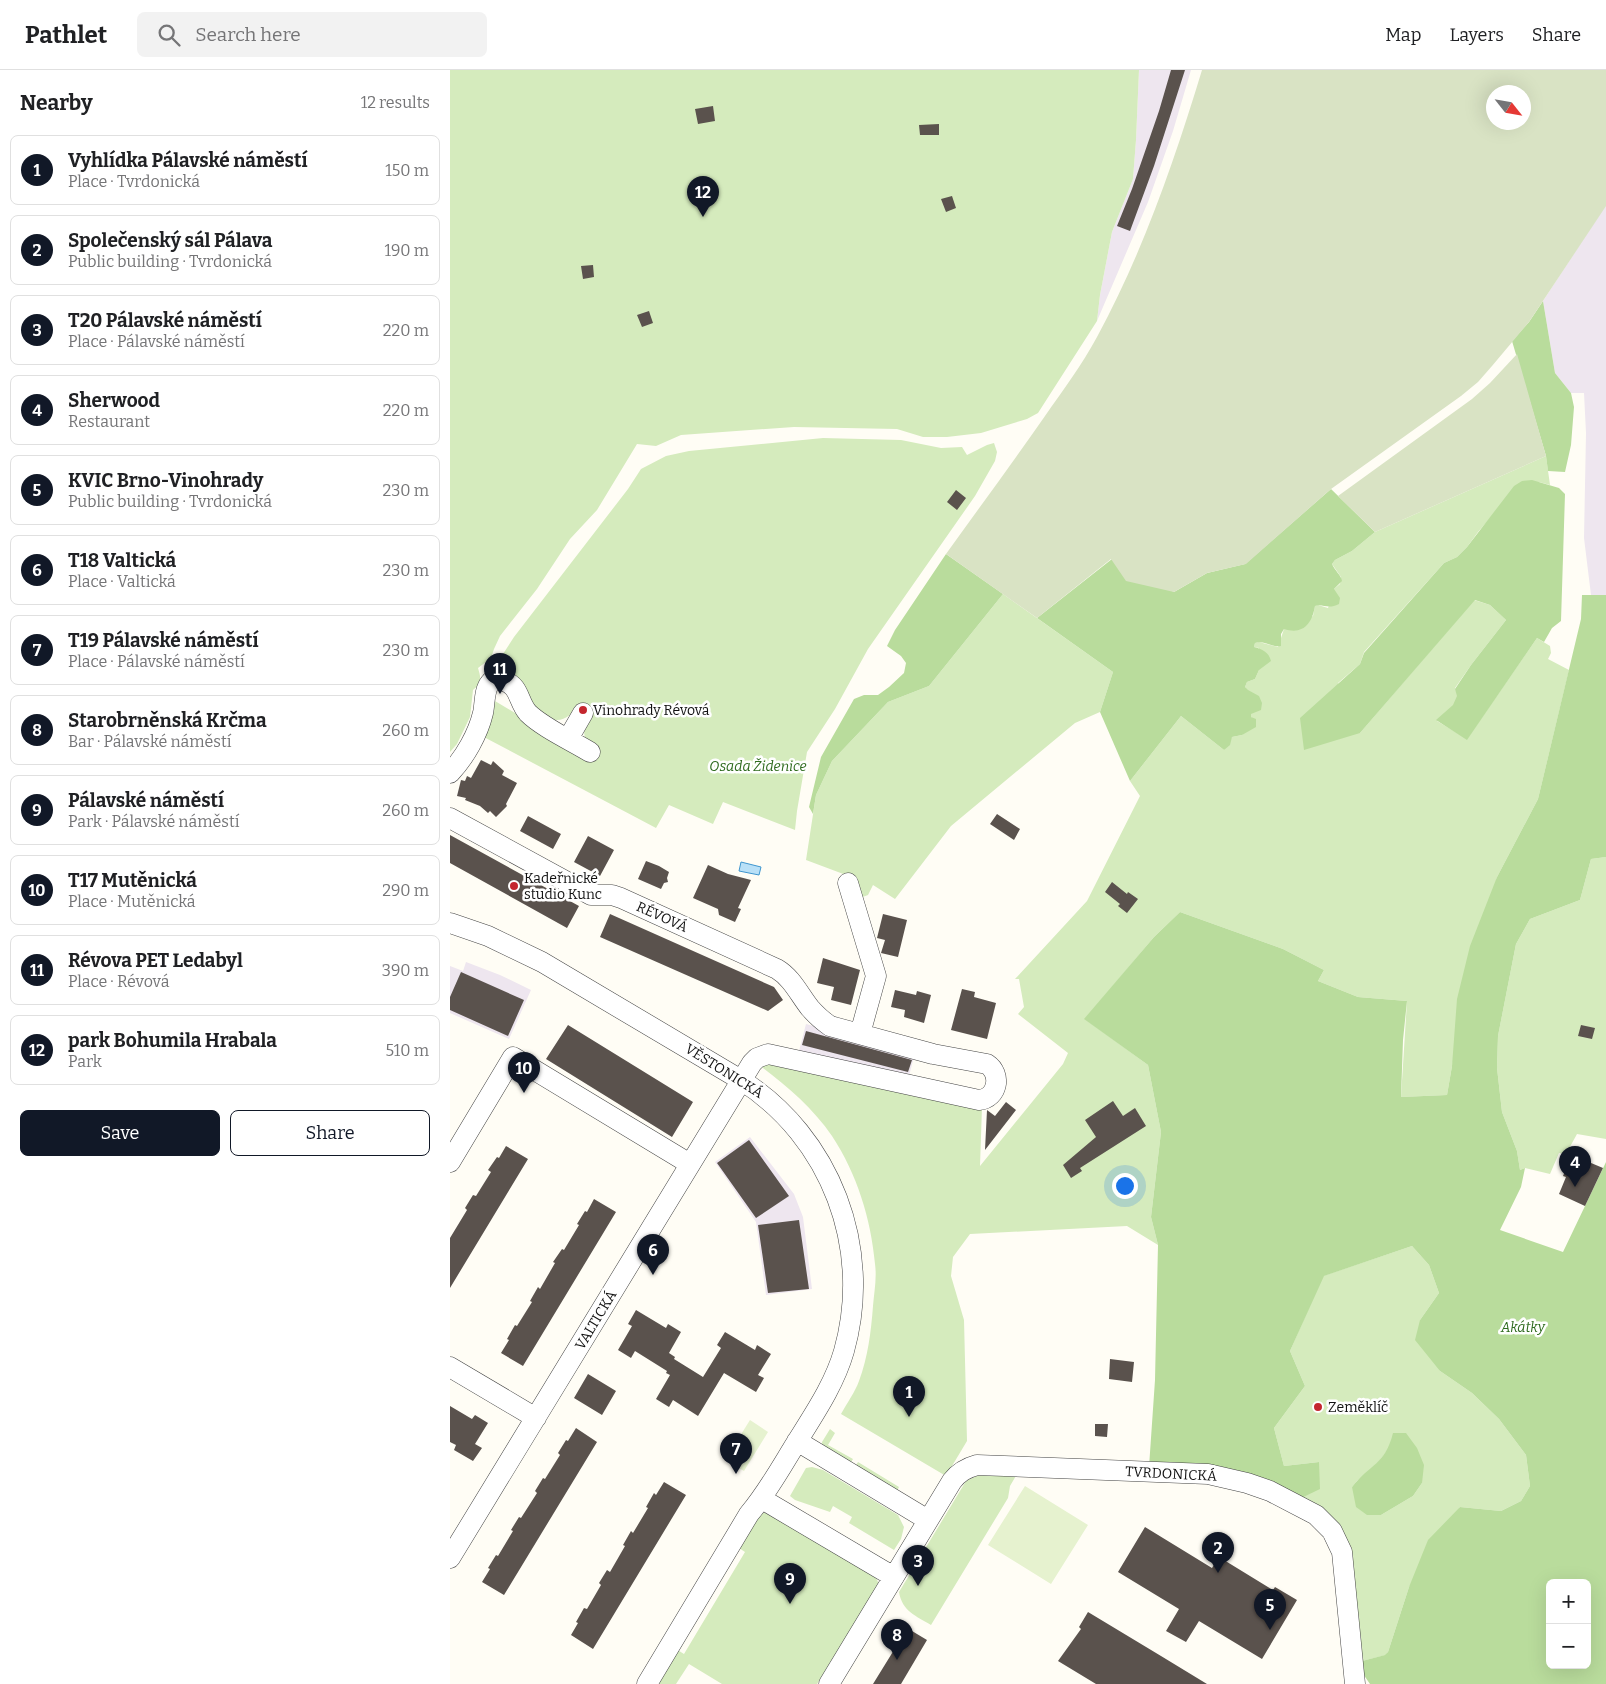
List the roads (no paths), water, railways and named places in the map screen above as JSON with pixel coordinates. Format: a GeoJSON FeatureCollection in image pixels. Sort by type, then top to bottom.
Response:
{"type":"FeatureCollection","features":[{"type":"Feature","properties":{"kind":"street"},"geometry":{"type":"LineString","coordinates":[[450,773],[464,754],[477,729],[483,713],[490,682],[494,679],[506,681],[513,685],[528,712],[538,721],[590,752]]}},
{"type":"Feature","properties":{"kind":"street"},"geometry":{"type":"LineString","coordinates":[[568,738],[583,713]]}},
{"type":"Feature","properties":{"kind":"street","name":"RÉVOVÁ"},"geometry":{"type":"LineString","coordinates":[[450,818],[591,895],[612,895],[621,898],[777,969],[785,974],[810,1008],[830,1026],[933,1054],[987,1064],[992,1068],[997,1078],[994,1092],[984,1100],[966,1098],[768,1054],[752,1063],[741,1080]]}},
{"type":"Feature","properties":{"kind":"street"},"geometry":{"type":"LineString","coordinates":[[848,883],[876,976],[860,1034]]}},
{"type":"Feature","properties":{"kind":"street","name":"VĚSTONICKÁ"},"geometry":{"type":"LineString","coordinates":[[450,923],[488,936],[542,962],[741,1080],[762,1095],[787,1117],[809,1144],[828,1175],[846,1224],[853,1258],[853,1294],[850,1323],[844,1351],[830,1386],[762,1499],[749,1514],[647,1684]]}},
{"type":"Feature","properties":{"kind":"street"},"geometry":{"type":"LineString","coordinates":[[450,1162],[457,1134],[513,1057],[690,1164]]}},
{"type":"Feature","properties":{"kind":"street","name":"VALTICKÁ"},"geometry":{"type":"LineString","coordinates":[[450,1558],[741,1080]]}},
{"type":"Feature","properties":{"kind":"street"},"geometry":{"type":"LineString","coordinates":[[450,1367],[536,1418]]}},
{"type":"Feature","properties":{"kind":"street"},"geometry":{"type":"LineString","coordinates":[[797,1441],[928,1520]]}},
{"type":"Feature","properties":{"kind":"street","name":"TVRDONICKÁ"},"geometry":{"type":"LineString","coordinates":[[829,1684],[953,1479],[966,1468],[977,1465],[1208,1474],[1264,1489],[1316,1515],[1332,1531],[1342,1552],[1355,1684]]}},
{"type":"Feature","properties":{"kind":"street"},"geometry":{"type":"LineString","coordinates":[[762,1499],[894,1577]]}},
{"type":"Feature","properties":{"kind":"water"},"geometry":{"type":"Polygon","coordinates":[[[741,862],[761,867],[759,875],[739,871],[741,862]]]}},
{"type":"Feature","properties":{"kind":"place","name":"park Bohumila Hrabala"},"geometry":{"type":"Point","coordinates":[703,217]}},
{"type":"Feature","properties":{"kind":"place","name":"Révova PET Ledabyl"},"geometry":{"type":"Point","coordinates":[500,694]}},
{"type":"Feature","properties":{"kind":"place","name":"Vinohrady Révová"},"geometry":{"type":"Point","coordinates":[583,710]}},
{"type":"Feature","properties":{"kind":"place","name":"Kadeřnické studio Kunc"},"geometry":{"type":"Point","coordinates":[514,886]}},
{"type":"Feature","properties":{"kind":"place","name":"T17 Mutěnická"},"geometry":{"type":"Point","coordinates":[524,1093]}},
{"type":"Feature","properties":{"kind":"place","name":"Sherwood"},"geometry":{"type":"Point","coordinates":[1575,1187]}},
{"type":"Feature","properties":{"kind":"place","name":"T18 Valtická"},"geometry":{"type":"Point","coordinates":[653,1275]}},
{"type":"Feature","properties":{"kind":"place","name":"Zeměklíč"},"geometry":{"type":"Point","coordinates":[1318,1407]}},
{"type":"Feature","properties":{"kind":"place","name":"Vyhlídka Pálavské náměstí"},"geometry":{"type":"Point","coordinates":[909,1417]}},
{"type":"Feature","properties":{"kind":"place","name":"T19 Pálavské náměstí"},"geometry":{"type":"Point","coordinates":[736,1474]}},
{"type":"Feature","properties":{"kind":"place","name":"Společenský sál Pálava"},"geometry":{"type":"Point","coordinates":[1218,1573]}},
{"type":"Feature","properties":{"kind":"place","name":"T20 Pálavské náměstí"},"geometry":{"type":"Point","coordinates":[918,1586]}},
{"type":"Feature","properties":{"kind":"place","name":"Pálavské náměstí"},"geometry":{"type":"Point","coordinates":[790,1604]}},
{"type":"Feature","properties":{"kind":"place","name":"KVIC Brno-Vinohrady"},"geometry":{"type":"Point","coordinates":[1270,1630]}},
{"type":"Feature","properties":{"kind":"place","name":"Starobrněnská Krčma"},"geometry":{"type":"Point","coordinates":[897,1660]}},
{"type":"Feature","properties":{"kind":"park label","name":"Osada Židenice"},"geometry":{"type":"Point","coordinates":[758,766]}},
{"type":"Feature","properties":{"kind":"park label","name":"Akátky"},"geometry":{"type":"Point","coordinates":[1523,1327]}}]}
